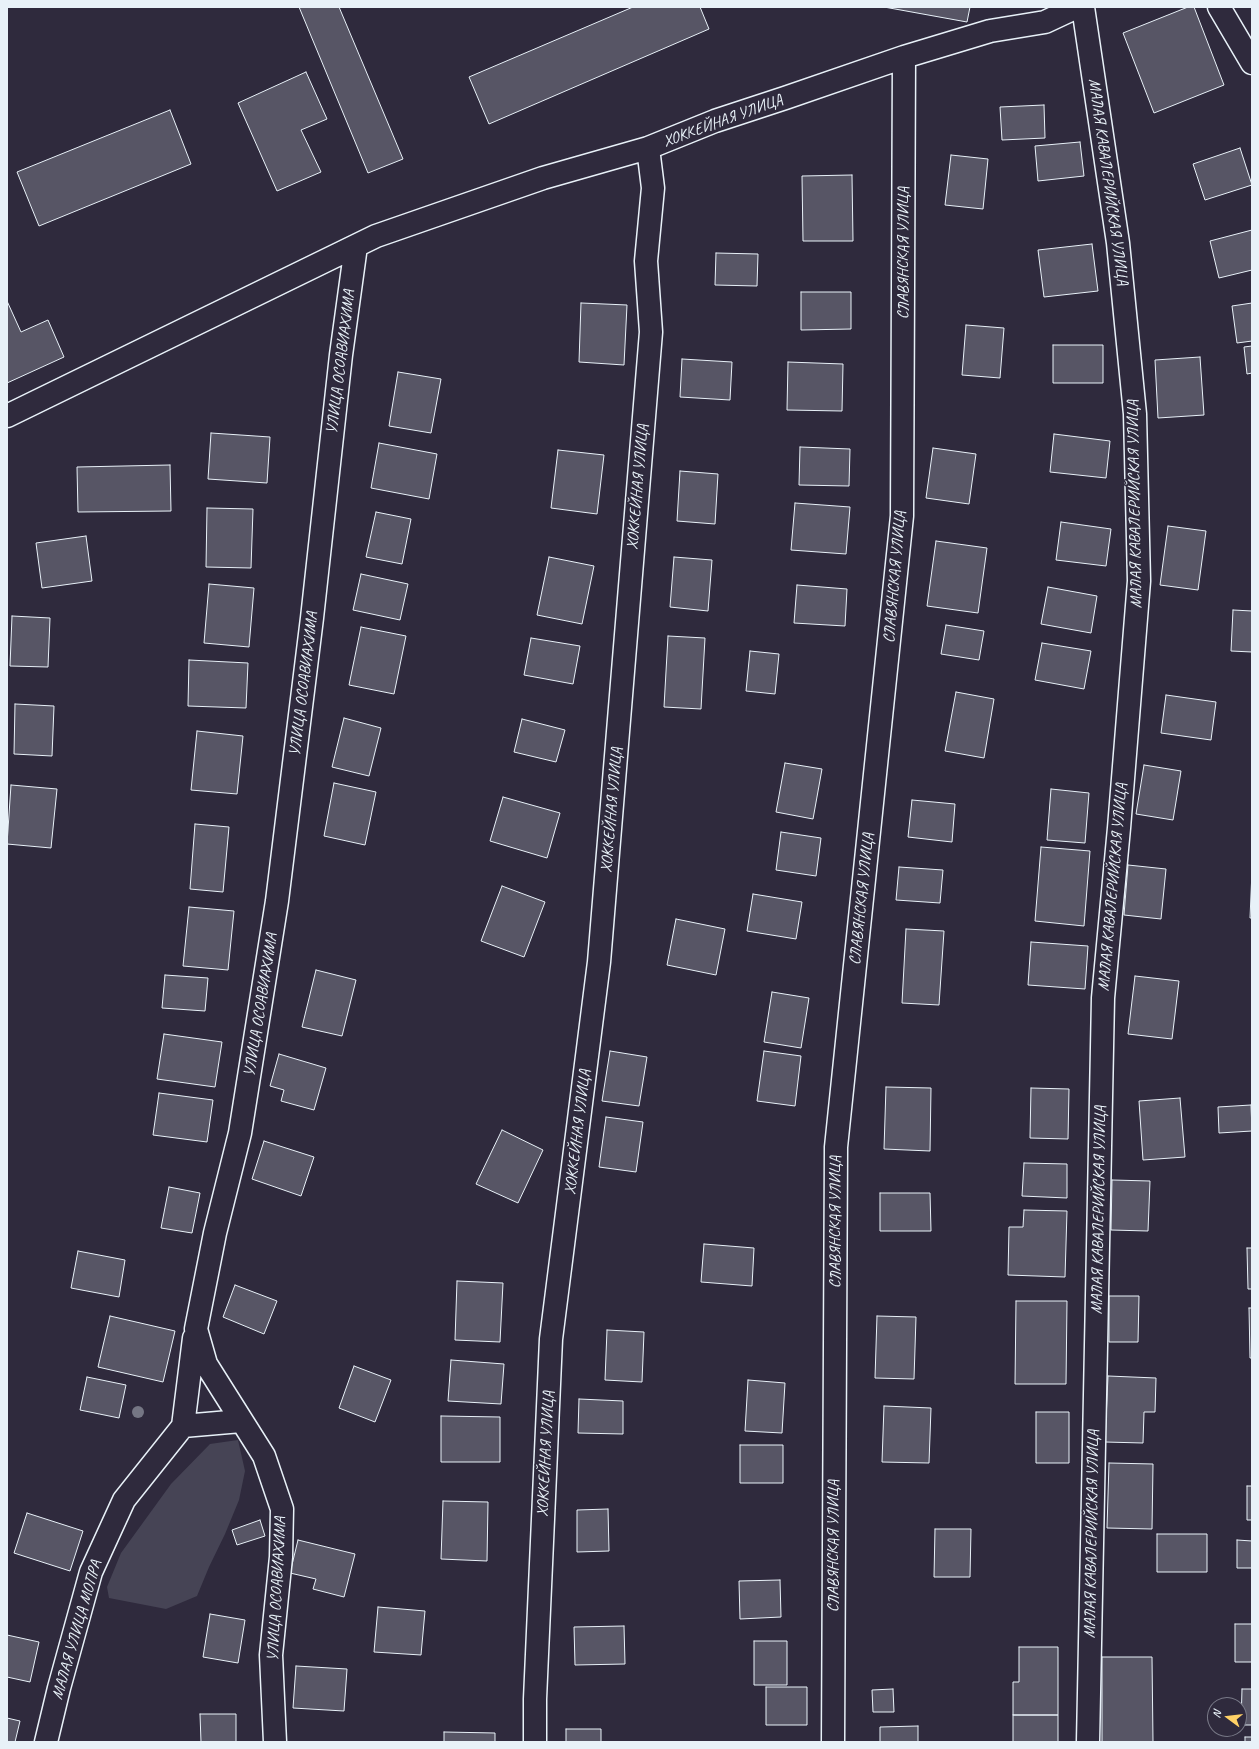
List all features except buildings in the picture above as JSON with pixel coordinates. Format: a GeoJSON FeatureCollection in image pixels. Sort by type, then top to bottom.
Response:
{"type":"FeatureCollection","features":[{"type":"Feature","properties":{"kind":"street","name":"ХОККЕЙНАЯ УЛИЦА"},"geometry":{"type":"LineString","coordinates":[[535,1742],[534,1699],[551,1339],[599,962],[651,332],[646,261],[653,188],[648,148],[714,121],[904,57],[990,30],[1045,22],[1077,7]]}},
{"type":"Feature","properties":{"kind":"street","name":"МАЛАЯ КАВАЛЕРИЙСКАЯ УЛИЦА"},"geometry":{"type":"LineString","coordinates":[[1083,7],[1118,243],[1135,414],[1139,581],[1119,828],[1103,998],[1088,1742]]}},
{"type":"Feature","properties":{"kind":"street"},"geometry":{"type":"LineString","coordinates":[[1219,7],[1252,63]]}},
{"type":"Feature","properties":{"kind":"street","name":"СЛАВЯНСКАЯ УЛИЦА"},"geometry":{"type":"LineString","coordinates":[[834,1742],[836,1147],[902,516],[904,57]]}},
{"type":"Feature","properties":{"kind":"street"},"geometry":{"type":"LineString","coordinates":[[7,416],[376,236],[544,178],[648,148]]}},
{"type":"Feature","properties":{"kind":"street","name":"УЛИЦА ОСОАВИАХИМА"},"geometry":{"type":"LineString","coordinates":[[275,1742],[271,1655],[282,1557],[282,1509],[264,1456],[206,1364],[196,1329],[215,1232],[240,1133],[277,901],[312,618],[341,355],[356,246]]}},
{"type":"Feature","properties":{"kind":"street"},"geometry":{"type":"LineString","coordinates":[[196,1329],[183,1426],[241,1421]]}},
{"type":"Feature","properties":{"kind":"street","name":"МАЛАЯ УЛИЦА МОПРА"},"geometry":{"type":"LineString","coordinates":[[46,1742],[90,1572],[124,1500],[183,1426]]}},
{"type":"Feature","properties":{"kind":"shaded area"},"geometry":{"type":"Polygon","coordinates":[[[238,1440],[245,1471],[239,1500],[197,1596],[166,1609],[109,1598],[107,1587],[121,1553],[171,1484],[210,1444],[238,1440]]]}}]}
